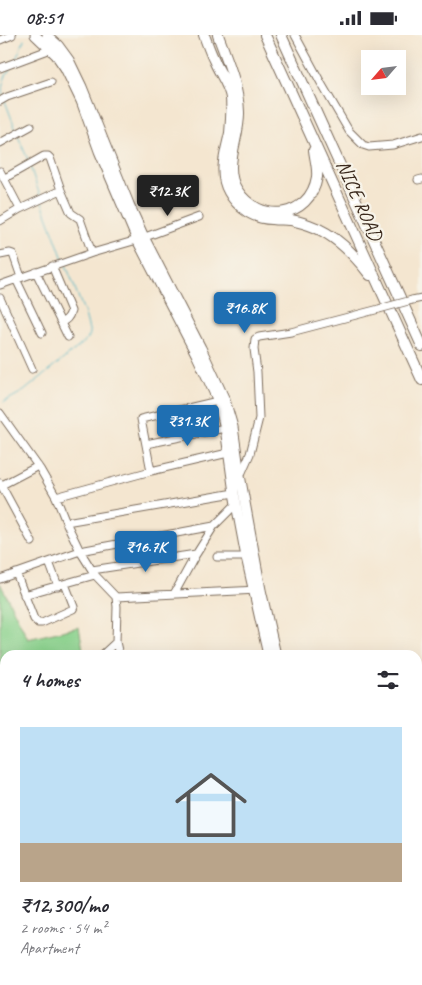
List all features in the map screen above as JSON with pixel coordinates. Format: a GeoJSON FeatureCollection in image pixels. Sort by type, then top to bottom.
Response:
{"type":"FeatureCollection","features":[{"type":"Feature","properties":{"kind":"highway"},"geometry":{"type":"LineString","coordinates":[[204,35],[230,95],[231,120],[223,170],[226,185],[234,199],[244,210],[257,217],[298,221],[332,237],[361,263],[382,293]]}},
{"type":"Feature","properties":{"kind":"highway"},"geometry":{"type":"LineString","coordinates":[[218,35],[238,94],[239,119],[231,174],[235,187],[244,199],[254,208],[272,213],[292,209],[304,202],[312,191],[317,175],[311,135]]}},
{"type":"Feature","properties":{"kind":"highway","name":"NICE ROAD"},"geometry":{"type":"LineString","coordinates":[[266,35],[422,381]]}},
{"type":"Feature","properties":{"kind":"highway","name":"NICE ROAD"},"geometry":{"type":"LineString","coordinates":[[281,35],[422,347]]}},
{"type":"Feature","properties":{"kind":"main road"},"geometry":{"type":"LineString","coordinates":[[35,35],[50,49],[65,68],[81,101],[98,151],[218,401],[225,428],[228,453],[236,476],[234,493],[246,557],[275,650]]}},
{"type":"Feature","properties":{"kind":"main road"},"geometry":{"type":"LineString","coordinates":[[47,35],[58,45],[69,60],[82,87],[140,238],[186,318],[225,400],[233,427],[236,476],[267,650]]}},
{"type":"Feature","properties":{"kind":"street"},"geometry":{"type":"LineString","coordinates":[[0,40],[12,35]]}},
{"type":"Feature","properties":{"kind":"street"},"geometry":{"type":"LineString","coordinates":[[295,35],[349,131],[363,145],[369,147],[393,145],[422,136]]}},
{"type":"Feature","properties":{"kind":"street"},"geometry":{"type":"LineString","coordinates":[[0,68],[50,49]]}},
{"type":"Feature","properties":{"kind":"street"},"geometry":{"type":"LineString","coordinates":[[3,99],[51,82]]}},
{"type":"Feature","properties":{"kind":"street"},"geometry":{"type":"LineString","coordinates":[[0,143],[31,126]]}},
{"type":"Feature","properties":{"kind":"street"},"geometry":{"type":"LineString","coordinates":[[5,178],[44,156],[48,156],[71,213],[80,219],[92,253]]}},
{"type":"Feature","properties":{"kind":"street"},"geometry":{"type":"LineString","coordinates":[[0,171],[20,209]]}},
{"type":"Feature","properties":{"kind":"street"},"geometry":{"type":"LineString","coordinates":[[0,221],[20,209],[61,190]]}},
{"type":"Feature","properties":{"kind":"street"},"geometry":{"type":"LineString","coordinates":[[0,285],[199,217]]}},
{"type":"Feature","properties":{"kind":"street"},"geometry":{"type":"LineString","coordinates":[[0,255],[13,254],[18,278],[42,333]]}},
{"type":"Feature","properties":{"kind":"street"},"geometry":{"type":"LineString","coordinates":[[52,266],[71,311],[70,316],[61,323]]}},
{"type":"Feature","properties":{"kind":"street"},"geometry":{"type":"LineString","coordinates":[[36,272],[68,337]]}},
{"type":"Feature","properties":{"kind":"street"},"geometry":{"type":"LineString","coordinates":[[0,298],[32,369]]}},
{"type":"Feature","properties":{"kind":"street"},"geometry":{"type":"LineString","coordinates":[[236,476],[242,472],[250,454],[259,418],[254,349],[255,339],[291,332],[422,298]]}},
{"type":"Feature","properties":{"kind":"street"},"geometry":{"type":"LineString","coordinates":[[151,471],[141,419],[218,401]]}},
{"type":"Feature","properties":{"kind":"street"},"geometry":{"type":"LineString","coordinates":[[0,413],[38,466],[56,497],[80,551],[94,573],[116,597],[116,642],[118,650]]}},
{"type":"Feature","properties":{"kind":"street"},"geometry":{"type":"LineString","coordinates":[[146,444],[225,428]]}},
{"type":"Feature","properties":{"kind":"street"},"geometry":{"type":"LineString","coordinates":[[56,497],[151,471],[228,453]]}},
{"type":"Feature","properties":{"kind":"street"},"geometry":{"type":"LineString","coordinates":[[32,542],[0,485],[38,466]]}},
{"type":"Feature","properties":{"kind":"street"},"geometry":{"type":"LineString","coordinates":[[66,522],[234,493]]}},
{"type":"Feature","properties":{"kind":"street"},"geometry":{"type":"LineString","coordinates":[[174,594],[196,553],[214,526],[236,504]]}},
{"type":"Feature","properties":{"kind":"street"},"geometry":{"type":"LineString","coordinates":[[0,579],[80,551],[214,526]]}},
{"type":"Feature","properties":{"kind":"street"},"geometry":{"type":"LineString","coordinates":[[24,595],[62,585],[94,573],[196,553]]}},
{"type":"Feature","properties":{"kind":"street"},"geometry":{"type":"LineString","coordinates":[[216,557],[246,557]]}},
{"type":"Feature","properties":{"kind":"street"},"geometry":{"type":"LineString","coordinates":[[16,573],[34,619],[38,623],[42,623],[74,607],[49,562]]}},
{"type":"Feature","properties":{"kind":"street"},"geometry":{"type":"LineString","coordinates":[[116,597],[257,590]]}},
{"type":"Feature","properties":{"kind":"street"},"geometry":{"type":"LineString","coordinates":[[107,650],[116,642]]}},
{"type":"Feature","properties":{"kind":"green space"},"geometry":{"type":"Polygon","coordinates":[[[0,583],[28,639],[79,627],[83,650],[0,650],[0,583]]]}},
{"type":"Feature","properties":{"kind":"waterway"},"geometry":{"type":"LineString","coordinates":[[16,59],[24,40]]}},
{"type":"Feature","properties":{"kind":"waterway"},"geometry":{"type":"LineString","coordinates":[[3,95],[3,84],[11,67]]}},
{"type":"Feature","properties":{"kind":"waterway"},"geometry":{"type":"LineString","coordinates":[[5,101],[16,130]]}},
{"type":"Feature","properties":{"kind":"waterway"},"geometry":{"type":"LineString","coordinates":[[18,136],[28,160]]}},
{"type":"Feature","properties":{"kind":"waterway"},"geometry":{"type":"LineString","coordinates":[[30,166],[40,196]]}},
{"type":"Feature","properties":{"kind":"waterway"},"geometry":{"type":"LineString","coordinates":[[42,202],[63,259]]}},
{"type":"Feature","properties":{"kind":"waterway"},"geometry":{"type":"LineString","coordinates":[[4,402],[24,391],[87,340],[90,334],[85,314],[66,265]]}}]}
